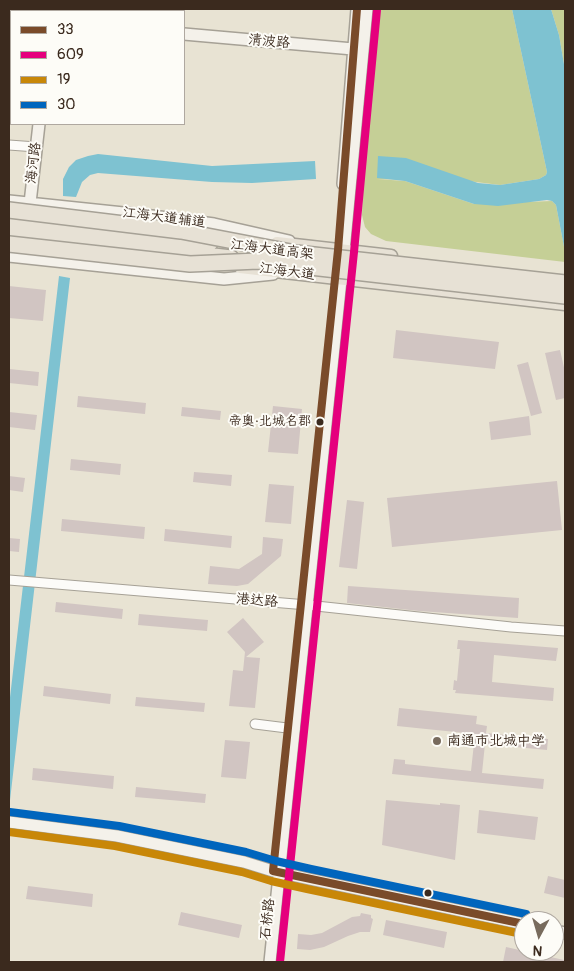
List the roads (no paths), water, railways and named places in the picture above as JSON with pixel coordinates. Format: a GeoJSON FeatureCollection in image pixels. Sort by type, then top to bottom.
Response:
{"type":"FeatureCollection","features":[{"type":"Feature","properties":{"kind":"highway"},"geometry":{"type":"LineString","coordinates":[[9,211],[181,231],[296,253]]}},
{"type":"Feature","properties":{"kind":"highway","name":"江海大道高架"},"geometry":{"type":"LineString","coordinates":[[9,220],[296,253],[565,278]]}},
{"type":"Feature","properties":{"kind":"highway","name":"江海大道高架"},"geometry":{"type":"LineString","coordinates":[[9,232],[565,296]]}},
{"type":"Feature","properties":{"kind":"highway"},"geometry":{"type":"LineString","coordinates":[[9,244],[190,264],[258,261]]}},
{"type":"Feature","properties":{"kind":"main road","name":"江海大道"},"geometry":{"type":"LineString","coordinates":[[9,211],[565,278]]}},
{"type":"Feature","properties":{"kind":"main road","name":"江海大道"},"geometry":{"type":"LineString","coordinates":[[9,239],[565,304]]}},
{"type":"Feature","properties":{"kind":"street"},"geometry":{"type":"LineString","coordinates":[[341,250],[357,9]]}},
{"type":"Feature","properties":{"kind":"street"},"geometry":{"type":"LineString","coordinates":[[341,250],[367,9]]}},
{"type":"Feature","properties":{"kind":"street","name":"清波路"},"geometry":{"type":"LineString","coordinates":[[185,34],[354,49]]}},
{"type":"Feature","properties":{"kind":"street","name":"海河路"},"geometry":{"type":"LineString","coordinates":[[30,203],[39,125]]}},
{"type":"Feature","properties":{"kind":"street"},"geometry":{"type":"LineString","coordinates":[[9,144],[36,147]]}},
{"type":"Feature","properties":{"kind":"street","name":"江海大道辅道"},"geometry":{"type":"LineString","coordinates":[[9,201],[214,224],[318,248]]}},
{"type":"Feature","properties":{"kind":"street","name":"石桥路"},"geometry":{"type":"LineString","coordinates":[[264,962],[276,872],[341,250]]}},
{"type":"Feature","properties":{"kind":"street"},"geometry":{"type":"LineString","coordinates":[[9,256],[224,279],[287,272]]}},
{"type":"Feature","properties":{"kind":"street","name":"港达路"},"geometry":{"type":"LineString","coordinates":[[9,580],[38,584],[304,605],[565,631]]}},
{"type":"Feature","properties":{"kind":"street"},"geometry":{"type":"LineString","coordinates":[[255,724],[291,728]]}},
{"type":"Feature","properties":{"kind":"street"},"geometry":{"type":"LineString","coordinates":[[9,822],[117,836],[244,862],[276,872],[514,922]]}},
{"type":"Feature","properties":{"kind":"street","name":"石桥路"},"geometry":{"type":"LineString","coordinates":[[270,962],[276,872]]}},
{"type":"Feature","properties":{"kind":"water"},"geometry":{"type":"Polygon","coordinates":[[[512,9],[551,9],[559,35],[565,70],[565,252],[556,205],[552,201],[498,206],[474,204],[405,181],[377,178],[378,156],[406,158],[478,183],[500,185],[539,179],[546,175],[547,172],[512,9]]]}},
{"type":"Feature","properties":{"kind":"water"},"geometry":{"type":"Polygon","coordinates":[[[98,154],[212,166],[315,161],[316,179],[252,183],[212,182],[98,173],[90,175],[82,182],[76,197],[63,196],[63,179],[69,167],[76,160],[98,154]]]}},
{"type":"Feature","properties":{"kind":"water"},"geometry":{"type":"Polygon","coordinates":[[[59,276],[70,278],[9,809],[9,706],[59,276]]]}},
{"type":"Feature","properties":{"kind":"place","name":"帝奥·北城名郡"},"geometry":{"type":"Point","coordinates":[320,422]}},
{"type":"Feature","properties":{"kind":"place","name":"南通市北城中学"},"geometry":{"type":"Point","coordinates":[437,741]}}]}
